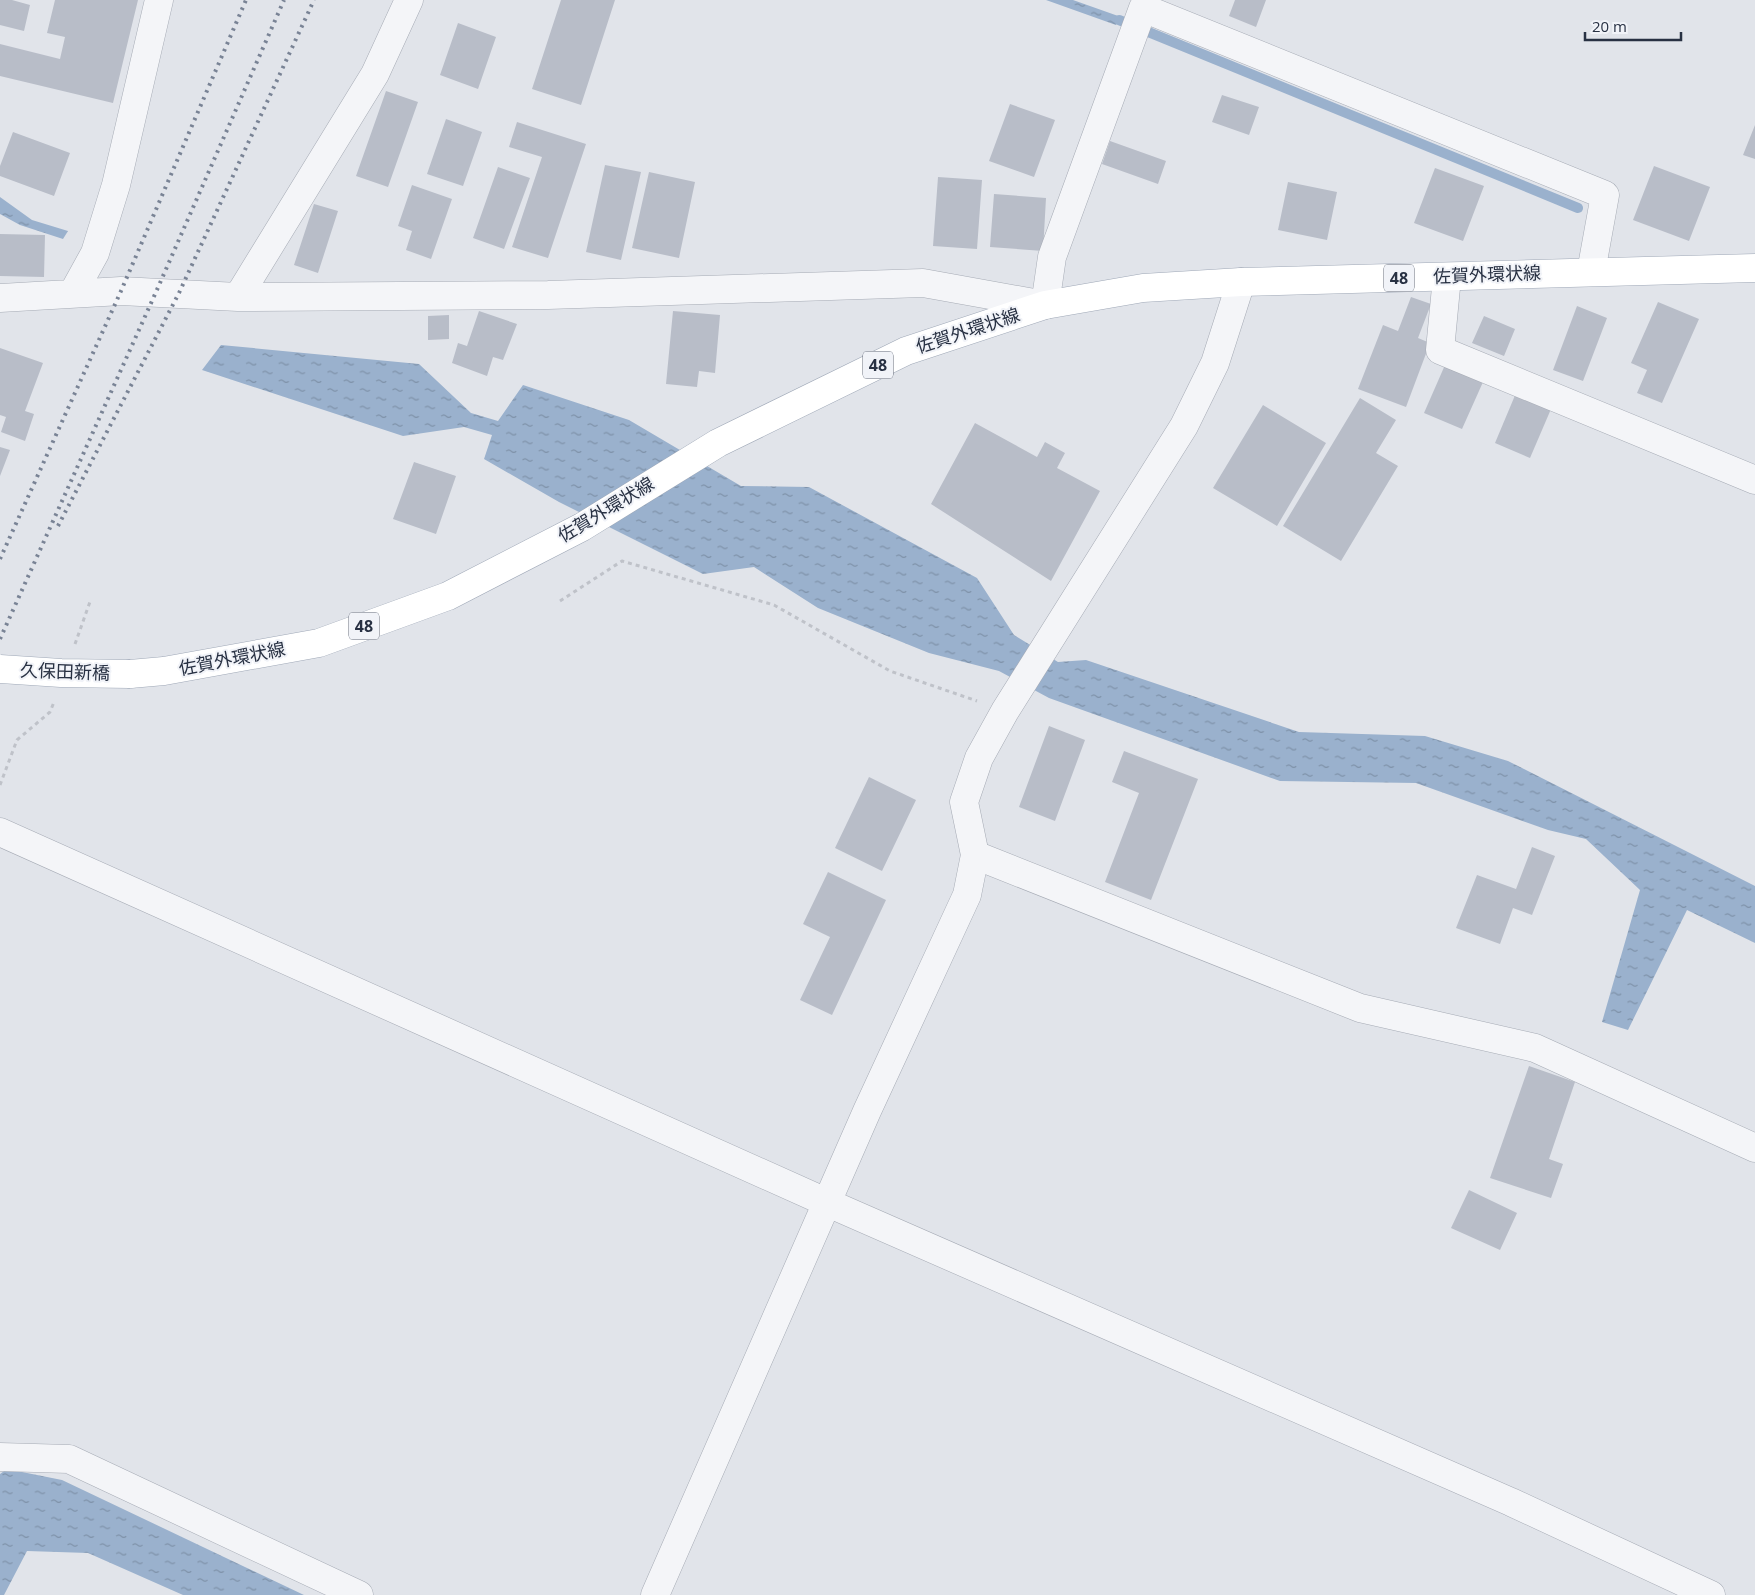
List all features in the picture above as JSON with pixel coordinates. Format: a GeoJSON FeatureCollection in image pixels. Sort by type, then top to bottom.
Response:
{"type":"FeatureCollection","features":[{"type":"Feature","properties":{"kind":"main road","name":"佐賀外環状線"},"geometry":{"type":"LineString","coordinates":[[130,674],[164,671],[318,643],[448,596],[582,527],[718,443],[906,351],[1045,305],[1143,288],[1241,282],[1755,268]]}},
{"type":"Feature","properties":{"kind":"main road","name":"久保田新橋"},"geometry":{"type":"LineString","coordinates":[[0,669],[61,673],[130,674]]}},
{"type":"Feature","properties":{"kind":"street"},"geometry":{"type":"LineString","coordinates":[[73,293],[95,253],[116,185],[158,0]]}},
{"type":"Feature","properties":{"kind":"street"},"geometry":{"type":"LineString","coordinates":[[238,297],[374,74],[409,0]]}},
{"type":"Feature","properties":{"kind":"street"},"geometry":{"type":"LineString","coordinates":[[0,298],[121,291],[238,297],[548,294],[923,283],[1045,305],[1052,257],[1143,8],[1605,195],[1591,272]]}},
{"type":"Feature","properties":{"kind":"street"},"geometry":{"type":"LineString","coordinates":[[1447,276],[1440,350],[1755,480]]}},
{"type":"Feature","properties":{"kind":"street"},"geometry":{"type":"LineString","coordinates":[[655,1595],[867,1111],[967,895],[974,855],[964,802],[978,758],[1010,703],[1184,426],[1215,363],[1241,282]]}},
{"type":"Feature","properties":{"kind":"street"},"geometry":{"type":"LineString","coordinates":[[0,832],[828,1203],[1511,1502],[1710,1595]]}},
{"type":"Feature","properties":{"kind":"street"},"geometry":{"type":"LineString","coordinates":[[974,855],[1360,1008],[1535,1048],[1755,1148]]}},
{"type":"Feature","properties":{"kind":"street"},"geometry":{"type":"LineString","coordinates":[[0,1457],[69,1459],[359,1595]]}},
{"type":"Feature","properties":{"kind":"path"},"geometry":{"type":"LineString","coordinates":[[560,601],[622,561],[774,604],[890,671],[1010,703]]}},
{"type":"Feature","properties":{"kind":"water"},"geometry":{"type":"Polygon","coordinates":[[[1046,0],[1073,0],[1121,17],[1116,25],[1046,0]]]}},
{"type":"Feature","properties":{"kind":"water"},"geometry":{"type":"Polygon","coordinates":[[[0,197],[32,220],[68,231],[63,239],[20,225],[0,214],[0,197]]]}},
{"type":"Feature","properties":{"kind":"water"},"geometry":{"type":"Polygon","coordinates":[[[221,345],[419,364],[471,413],[498,421],[523,385],[629,420],[741,486],[809,487],[977,578],[1014,635],[1058,662],[1086,660],[1299,732],[1425,736],[1508,761],[1755,886],[1755,943],[1687,910],[1628,1030],[1602,1022],[1640,890],[1586,839],[1548,830],[1416,783],[1280,781],[1049,698],[999,671],[929,653],[818,608],[754,567],[703,574],[559,502],[484,459],[492,435],[464,427],[403,436],[202,370],[221,345]]]}},
{"type":"Feature","properties":{"kind":"water"},"geometry":{"type":"Polygon","coordinates":[[[7,1469],[62,1480],[304,1595],[183,1595],[88,1553],[27,1551],[4,1595],[0,1595],[0,1474],[7,1469]]]}},
{"type":"Feature","properties":{"kind":"building"},"geometry":{"type":"Polygon","coordinates":[[[0,0],[12,0],[30,5],[24,31],[0,25],[0,0]]]}},
{"type":"Feature","properties":{"kind":"building"},"geometry":{"type":"Polygon","coordinates":[[[55,0],[138,0],[113,103],[0,76],[0,44],[60,59],[65,37],[47,33],[55,0]]]}},
{"type":"Feature","properties":{"kind":"building"},"geometry":{"type":"Polygon","coordinates":[[[561,0],[615,0],[581,105],[532,89],[561,0]]]}},
{"type":"Feature","properties":{"kind":"building"},"geometry":{"type":"Polygon","coordinates":[[[1235,0],[1266,0],[1256,27],[1229,16],[1235,0]]]}},
{"type":"Feature","properties":{"kind":"building"},"geometry":{"type":"Polygon","coordinates":[[[458,23],[496,37],[478,89],[440,75],[458,23]]]}},
{"type":"Feature","properties":{"kind":"building"},"geometry":{"type":"Polygon","coordinates":[[[386,91],[418,102],[388,187],[356,176],[386,91]]]}},
{"type":"Feature","properties":{"kind":"building"},"geometry":{"type":"Polygon","coordinates":[[[1222,95],[1259,107],[1249,135],[1212,122],[1222,95]]]}},
{"type":"Feature","properties":{"kind":"building"},"geometry":{"type":"Polygon","coordinates":[[[1010,104],[1055,120],[1034,177],[989,161],[1010,104]]]}},
{"type":"Feature","properties":{"kind":"building"},"geometry":{"type":"Polygon","coordinates":[[[446,119],[482,132],[463,186],[427,174],[446,119]]]}},
{"type":"Feature","properties":{"kind":"building"},"geometry":{"type":"Polygon","coordinates":[[[517,122],[586,144],[548,258],[512,247],[542,157],[509,147],[517,122]]]}},
{"type":"Feature","properties":{"kind":"building"},"geometry":{"type":"Polygon","coordinates":[[[1755,125],[1755,159],[1743,155],[1755,125]]]}},
{"type":"Feature","properties":{"kind":"building"},"geometry":{"type":"Polygon","coordinates":[[[13,132],[70,153],[54,196],[0,176],[0,166],[13,132]]]}},
{"type":"Feature","properties":{"kind":"building"},"geometry":{"type":"Polygon","coordinates":[[[1110,141],[1166,161],[1158,184],[1102,164],[1110,141]]]}},
{"type":"Feature","properties":{"kind":"building"},"geometry":{"type":"Polygon","coordinates":[[[605,165],[641,172],[621,260],[586,252],[605,165]]]}},
{"type":"Feature","properties":{"kind":"building"},"geometry":{"type":"Polygon","coordinates":[[[1654,166],[1710,187],[1689,241],[1633,220],[1654,166]]]}},
{"type":"Feature","properties":{"kind":"building"},"geometry":{"type":"Polygon","coordinates":[[[498,167],[530,178],[504,249],[473,238],[498,167]]]}},
{"type":"Feature","properties":{"kind":"building"},"geometry":{"type":"Polygon","coordinates":[[[1435,168],[1484,186],[1463,241],[1414,223],[1435,168]]]}},
{"type":"Feature","properties":{"kind":"building"},"geometry":{"type":"Polygon","coordinates":[[[649,172],[695,182],[679,258],[632,248],[649,172]]]}},
{"type":"Feature","properties":{"kind":"building"},"geometry":{"type":"Polygon","coordinates":[[[938,177],[982,180],[977,249],[933,246],[938,177]]]}},
{"type":"Feature","properties":{"kind":"building"},"geometry":{"type":"Polygon","coordinates":[[[1288,182],[1337,192],[1327,240],[1278,230],[1288,182]]]}},
{"type":"Feature","properties":{"kind":"building"},"geometry":{"type":"Polygon","coordinates":[[[412,185],[452,199],[431,259],[406,250],[412,231],[398,226],[412,185]]]}},
{"type":"Feature","properties":{"kind":"building"},"geometry":{"type":"Polygon","coordinates":[[[994,194],[1046,198],[1043,251],[990,247],[994,194]]]}},
{"type":"Feature","properties":{"kind":"building"},"geometry":{"type":"Polygon","coordinates":[[[314,204],[338,211],[318,273],[294,265],[314,204]]]}},
{"type":"Feature","properties":{"kind":"building"},"geometry":{"type":"Polygon","coordinates":[[[0,234],[45,235],[44,277],[0,276],[0,234]]]}},
{"type":"Feature","properties":{"kind":"building"},"geometry":{"type":"Polygon","coordinates":[[[1411,297],[1431,304],[1418,338],[1430,343],[1406,407],[1358,389],[1383,325],[1398,331],[1411,297]]]}},
{"type":"Feature","properties":{"kind":"building"},"geometry":{"type":"Polygon","coordinates":[[[1658,302],[1699,319],[1662,403],[1637,393],[1647,370],[1631,363],[1658,302]]]}},
{"type":"Feature","properties":{"kind":"building"},"geometry":{"type":"Polygon","coordinates":[[[1577,306],[1607,318],[1583,381],[1553,370],[1577,306]]]}},
{"type":"Feature","properties":{"kind":"building"},"geometry":{"type":"Polygon","coordinates":[[[479,311],[517,324],[503,360],[493,357],[487,376],[452,363],[458,343],[467,346],[479,311]]]}},
{"type":"Feature","properties":{"kind":"building"},"geometry":{"type":"Polygon","coordinates":[[[673,311],[720,315],[715,373],[699,371],[697,387],[666,384],[673,311]]]}},
{"type":"Feature","properties":{"kind":"building"},"geometry":{"type":"Polygon","coordinates":[[[449,315],[449,339],[428,340],[428,316],[449,315]]]}},
{"type":"Feature","properties":{"kind":"building"},"geometry":{"type":"Polygon","coordinates":[[[1484,316],[1515,329],[1504,356],[1472,343],[1484,316]]]}},
{"type":"Feature","properties":{"kind":"building"},"geometry":{"type":"Polygon","coordinates":[[[0,348],[43,363],[25,411],[34,414],[25,441],[1,432],[6,417],[0,415],[0,348]]]}},
{"type":"Feature","properties":{"kind":"building"},"geometry":{"type":"Polygon","coordinates":[[[1445,365],[1483,382],[1462,429],[1424,413],[1445,365]]]}},
{"type":"Feature","properties":{"kind":"building"},"geometry":{"type":"Polygon","coordinates":[[[1516,393],[1551,409],[1530,458],[1495,443],[1516,393]]]}},
{"type":"Feature","properties":{"kind":"building"},"geometry":{"type":"Polygon","coordinates":[[[1360,398],[1396,420],[1376,453],[1398,466],[1341,561],[1283,526],[1360,398]]]}},
{"type":"Feature","properties":{"kind":"building"},"geometry":{"type":"Polygon","coordinates":[[[1263,405],[1326,443],[1277,526],[1213,488],[1263,405]]]}},
{"type":"Feature","properties":{"kind":"building"},"geometry":{"type":"Polygon","coordinates":[[[975,423],[1037,457],[1045,442],[1065,453],[1057,468],[1100,491],[1051,581],[931,504],[975,423]]]}},
{"type":"Feature","properties":{"kind":"building"},"geometry":{"type":"Polygon","coordinates":[[[0,447],[10,450],[0,476],[0,447]]]}},
{"type":"Feature","properties":{"kind":"building"},"geometry":{"type":"Polygon","coordinates":[[[414,462],[456,476],[436,534],[393,519],[414,462]]]}},
{"type":"Feature","properties":{"kind":"building"},"geometry":{"type":"Polygon","coordinates":[[[1049,726],[1085,740],[1055,821],[1019,807],[1049,726]]]}},
{"type":"Feature","properties":{"kind":"building"},"geometry":{"type":"Polygon","coordinates":[[[1124,751],[1198,779],[1151,900],[1105,882],[1139,793],[1112,782],[1124,751]]]}},
{"type":"Feature","properties":{"kind":"building"},"geometry":{"type":"Polygon","coordinates":[[[869,777],[916,800],[882,871],[835,848],[869,777]]]}},
{"type":"Feature","properties":{"kind":"building"},"geometry":{"type":"Polygon","coordinates":[[[1532,847],[1555,856],[1532,915],[1513,908],[1500,944],[1456,928],[1477,875],[1516,889],[1532,847]]]}},
{"type":"Feature","properties":{"kind":"building"},"geometry":{"type":"Polygon","coordinates":[[[828,872],[886,900],[832,1015],[800,1000],[830,937],[803,924],[828,872]]]}},
{"type":"Feature","properties":{"kind":"building"},"geometry":{"type":"Polygon","coordinates":[[[1529,1066],[1575,1082],[1549,1159],[1563,1164],[1551,1198],[1490,1178],[1529,1066]]]}},
{"type":"Feature","properties":{"kind":"building"},"geometry":{"type":"Polygon","coordinates":[[[1469,1190],[1517,1213],[1500,1250],[1451,1228],[1469,1190]]]}},
{"type":"Feature","properties":{"kind":"waterway"},"geometry":{"type":"LineString","coordinates":[[1119,20],[1578,208]]}},
{"type":"Feature","properties":{"kind":"railway"},"geometry":{"type":"LineString","coordinates":[[0,559],[121,291],[246,0]]}},
{"type":"Feature","properties":{"kind":"railway"},"geometry":{"type":"LineString","coordinates":[[0,639],[156,292],[284,0]]}},
{"type":"Feature","properties":{"kind":"railway"},"geometry":{"type":"LineString","coordinates":[[58,526],[179,293],[314,0]]}}]}
